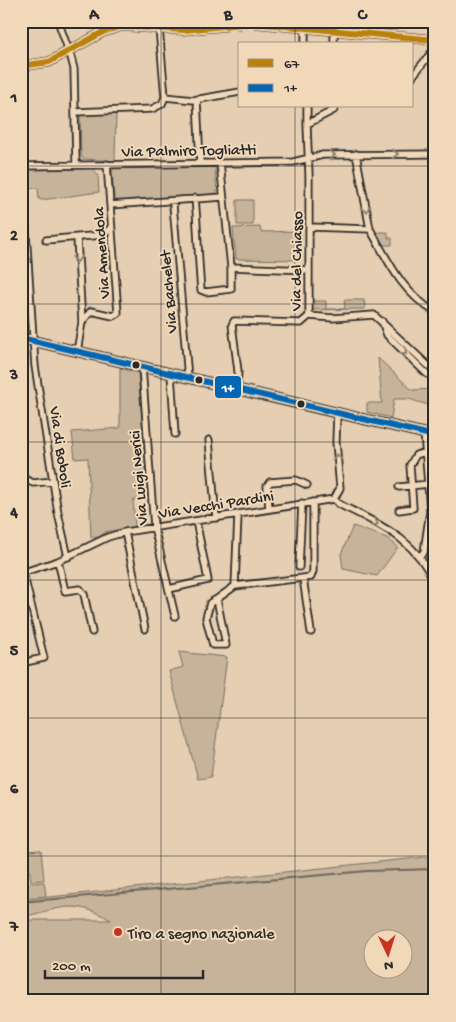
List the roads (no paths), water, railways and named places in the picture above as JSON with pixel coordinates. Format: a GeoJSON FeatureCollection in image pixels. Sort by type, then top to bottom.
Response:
{"type":"FeatureCollection","features":[{"type":"Feature","properties":{"kind":"main road"},"geometry":{"type":"LineString","coordinates":[[21,66],[44,63],[118,26],[190,30],[231,22],[305,27],[315,25],[334,31],[431,40]]}},
{"type":"Feature","properties":{"kind":"main road"},"geometry":{"type":"LineString","coordinates":[[21,338],[435,436]]}},
{"type":"Feature","properties":{"kind":"street"},"geometry":{"type":"LineString","coordinates":[[58,21],[74,70],[76,164]]}},
{"type":"Feature","properties":{"kind":"street"},"geometry":{"type":"LineString","coordinates":[[305,27],[306,42]]}},
{"type":"Feature","properties":{"kind":"street"},"geometry":{"type":"LineString","coordinates":[[75,112],[152,109],[162,104],[165,97],[160,28]]}},
{"type":"Feature","properties":{"kind":"street"},"geometry":{"type":"LineString","coordinates":[[334,31],[335,42]]}},
{"type":"Feature","properties":{"kind":"street"},"geometry":{"type":"LineString","coordinates":[[430,54],[431,40]]}},
{"type":"Feature","properties":{"kind":"street"},"geometry":{"type":"LineString","coordinates":[[414,74],[435,48]]}},
{"type":"Feature","properties":{"kind":"street"},"geometry":{"type":"LineString","coordinates":[[165,97],[194,100],[238,92]]}},
{"type":"Feature","properties":{"kind":"street"},"geometry":{"type":"LineString","coordinates":[[197,99],[200,163]]}},
{"type":"Feature","properties":{"kind":"street","name":"Via del Chiasso"},"geometry":{"type":"LineString","coordinates":[[237,389],[238,371],[232,325],[234,321],[301,323],[309,316],[307,108]]}},
{"type":"Feature","properties":{"kind":"street"},"geometry":{"type":"LineString","coordinates":[[307,124],[334,110],[334,108]]}},
{"type":"Feature","properties":{"kind":"street"},"geometry":{"type":"LineString","coordinates":[[356,154],[370,229],[405,289],[421,304],[435,312]]}},
{"type":"Feature","properties":{"kind":"street","name":"Via Palmiro Togliatti"},"geometry":{"type":"LineString","coordinates":[[22,166],[293,162],[323,155],[435,154]]}},
{"type":"Feature","properties":{"kind":"street","name":"Via di Boboli"},"geometry":{"type":"LineString","coordinates":[[21,158],[35,366],[53,481],[68,557]]}},
{"type":"Feature","properties":{"kind":"street"},"geometry":{"type":"LineString","coordinates":[[196,198],[198,226],[196,235],[201,290],[206,292],[231,289],[231,267],[220,162]]}},
{"type":"Feature","properties":{"kind":"street","name":"Via Amendola"},"geometry":{"type":"LineString","coordinates":[[80,298],[84,306],[93,311],[113,316],[118,313],[107,164]]}},
{"type":"Feature","properties":{"kind":"street"},"geometry":{"type":"LineString","coordinates":[[110,205],[223,197]]}},
{"type":"Feature","properties":{"kind":"street","name":"Via Bachelet"},"geometry":{"type":"LineString","coordinates":[[173,205],[188,378]]}},
{"type":"Feature","properties":{"kind":"street"},"geometry":{"type":"LineString","coordinates":[[104,235],[112,225]]}},
{"type":"Feature","properties":{"kind":"street"},"geometry":{"type":"LineString","coordinates":[[309,227],[370,229]]}},
{"type":"Feature","properties":{"kind":"street"},"geometry":{"type":"LineString","coordinates":[[46,240],[104,235],[112,240]]}},
{"type":"Feature","properties":{"kind":"street"},"geometry":{"type":"LineString","coordinates":[[77,352],[82,322],[76,243],[79,237]]}},
{"type":"Feature","properties":{"kind":"street"},"geometry":{"type":"LineString","coordinates":[[231,267],[309,270]]}},
{"type":"Feature","properties":{"kind":"street","name":"Via Amendola"},"geometry":{"type":"LineString","coordinates":[[82,322],[88,313],[93,311]]}},
{"type":"Feature","properties":{"kind":"street"},"geometry":{"type":"LineString","coordinates":[[309,316],[334,318],[369,314],[381,320],[387,336],[427,374],[435,374]]}},
{"type":"Feature","properties":{"kind":"street","name":"Via Luigi Nerici"},"geometry":{"type":"LineString","coordinates":[[142,367],[154,527],[175,616]]}},
{"type":"Feature","properties":{"kind":"street"},"geometry":{"type":"LineString","coordinates":[[171,374],[175,434]]}},
{"type":"Feature","properties":{"kind":"street"},"geometry":{"type":"LineString","coordinates":[[337,412],[336,442],[340,488],[334,499],[339,504],[402,538],[420,556],[435,583]]}},
{"type":"Feature","properties":{"kind":"street"},"geometry":{"type":"LineString","coordinates":[[420,556],[424,552],[433,511],[424,433]]}},
{"type":"Feature","properties":{"kind":"street"},"geometry":{"type":"LineString","coordinates":[[209,440],[216,518]]}},
{"type":"Feature","properties":{"kind":"street"},"geometry":{"type":"LineString","coordinates":[[399,510],[413,508],[411,486],[412,459],[416,455],[425,452]]}},
{"type":"Feature","properties":{"kind":"street"},"geometry":{"type":"LineString","coordinates":[[27,480],[33,483],[53,481]]}},
{"type":"Feature","properties":{"kind":"street"},"geometry":{"type":"LineString","coordinates":[[269,508],[267,486],[270,482],[296,480],[307,485]]}},
{"type":"Feature","properties":{"kind":"street"},"geometry":{"type":"LineString","coordinates":[[399,487],[429,484]]}},
{"type":"Feature","properties":{"kind":"street","name":"Via Vecchi Pardini"},"geometry":{"type":"LineString","coordinates":[[22,573],[58,561],[108,537],[125,532],[334,499]]}},
{"type":"Feature","properties":{"kind":"street"},"geometry":{"type":"LineString","coordinates":[[217,599],[226,645],[216,646],[213,645],[206,618],[210,603],[235,586],[311,578],[313,571],[313,502]]}},
{"type":"Feature","properties":{"kind":"street"},"geometry":{"type":"LineString","coordinates":[[299,567],[302,503]]}},
{"type":"Feature","properties":{"kind":"street"},"geometry":{"type":"LineString","coordinates":[[235,586],[238,514]]}},
{"type":"Feature","properties":{"kind":"street"},"geometry":{"type":"LineString","coordinates":[[169,589],[208,580],[196,521]]}},
{"type":"Feature","properties":{"kind":"street"},"geometry":{"type":"LineString","coordinates":[[125,532],[145,629]]}},
{"type":"Feature","properties":{"kind":"street"},"geometry":{"type":"LineString","coordinates":[[58,561],[65,591],[80,589],[84,594],[92,632]]}},
{"type":"Feature","properties":{"kind":"street"},"geometry":{"type":"LineString","coordinates":[[21,663],[44,658],[22,573]]}},
{"type":"Feature","properties":{"kind":"street"},"geometry":{"type":"LineString","coordinates":[[303,578],[311,632]]}},
{"type":"Feature","properties":{"kind":"waterway"},"geometry":{"type":"LineString","coordinates":[[21,902],[367,871],[435,869]]}},
{"type":"Feature","properties":{"kind":"place","name":"Tiro a segno nazionale"},"geometry":{"type":"Point","coordinates":[118,932]}}]}
